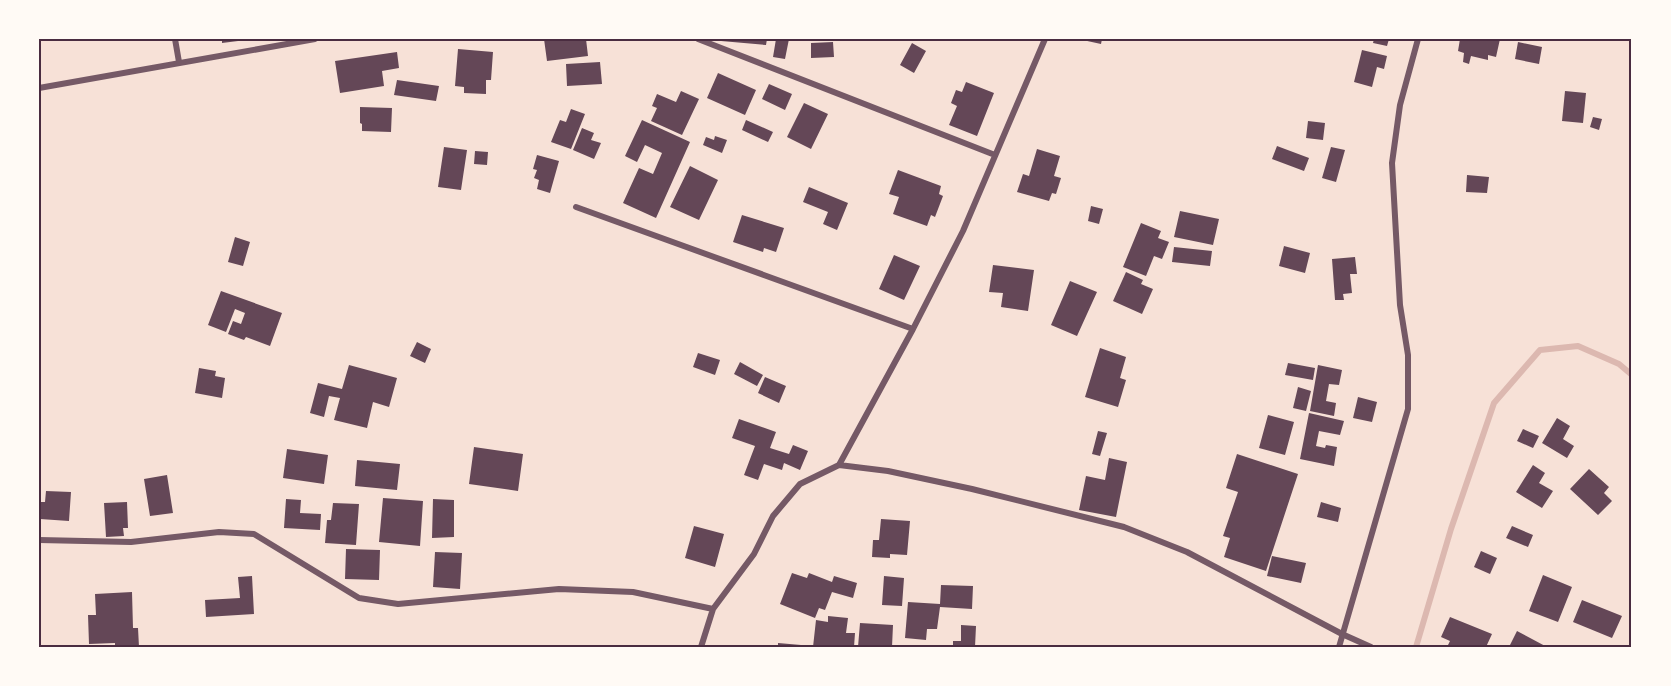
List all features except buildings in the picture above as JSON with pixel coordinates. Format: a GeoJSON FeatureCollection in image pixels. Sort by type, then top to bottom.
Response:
{"type":"FeatureCollection","features":[{"type":"Feature","properties":{"kind":"street"},"geometry":{"type":"LineString","coordinates":[[175,39],[179,62]]}},
{"type":"Feature","properties":{"kind":"street"},"geometry":{"type":"LineString","coordinates":[[39,88],[315,39]]}},
{"type":"Feature","properties":{"kind":"street"},"geometry":{"type":"LineString","coordinates":[[698,39],[996,155]]}},
{"type":"Feature","properties":{"kind":"street"},"geometry":{"type":"LineString","coordinates":[[839,465],[963,231],[1045,39]]}},
{"type":"Feature","properties":{"kind":"street"},"geometry":{"type":"LineString","coordinates":[[1339,647],[1408,409],[1408,355],[1400,305],[1392,163],[1400,105],[1418,39]]}},
{"type":"Feature","properties":{"kind":"street"},"geometry":{"type":"LineString","coordinates":[[576,207],[913,329]]}},
{"type":"Feature","properties":{"kind":"street"},"geometry":{"type":"LineString","coordinates":[[701,647],[713,609],[754,554],[773,516],[800,484],[839,465],[888,471],[972,489],[1124,527],[1187,552],[1371,647]]}},
{"type":"Feature","properties":{"kind":"street"},"geometry":{"type":"LineString","coordinates":[[39,540],[131,542],[236,531],[255,534],[359,598],[398,604],[559,589],[633,592],[713,609]]}},
{"type":"Feature","properties":{"kind":"waterway"},"geometry":{"type":"LineString","coordinates":[[1416,647],[1451,529],[1494,403],[1540,350],[1578,346],[1619,364],[1632,375]]}}]}
